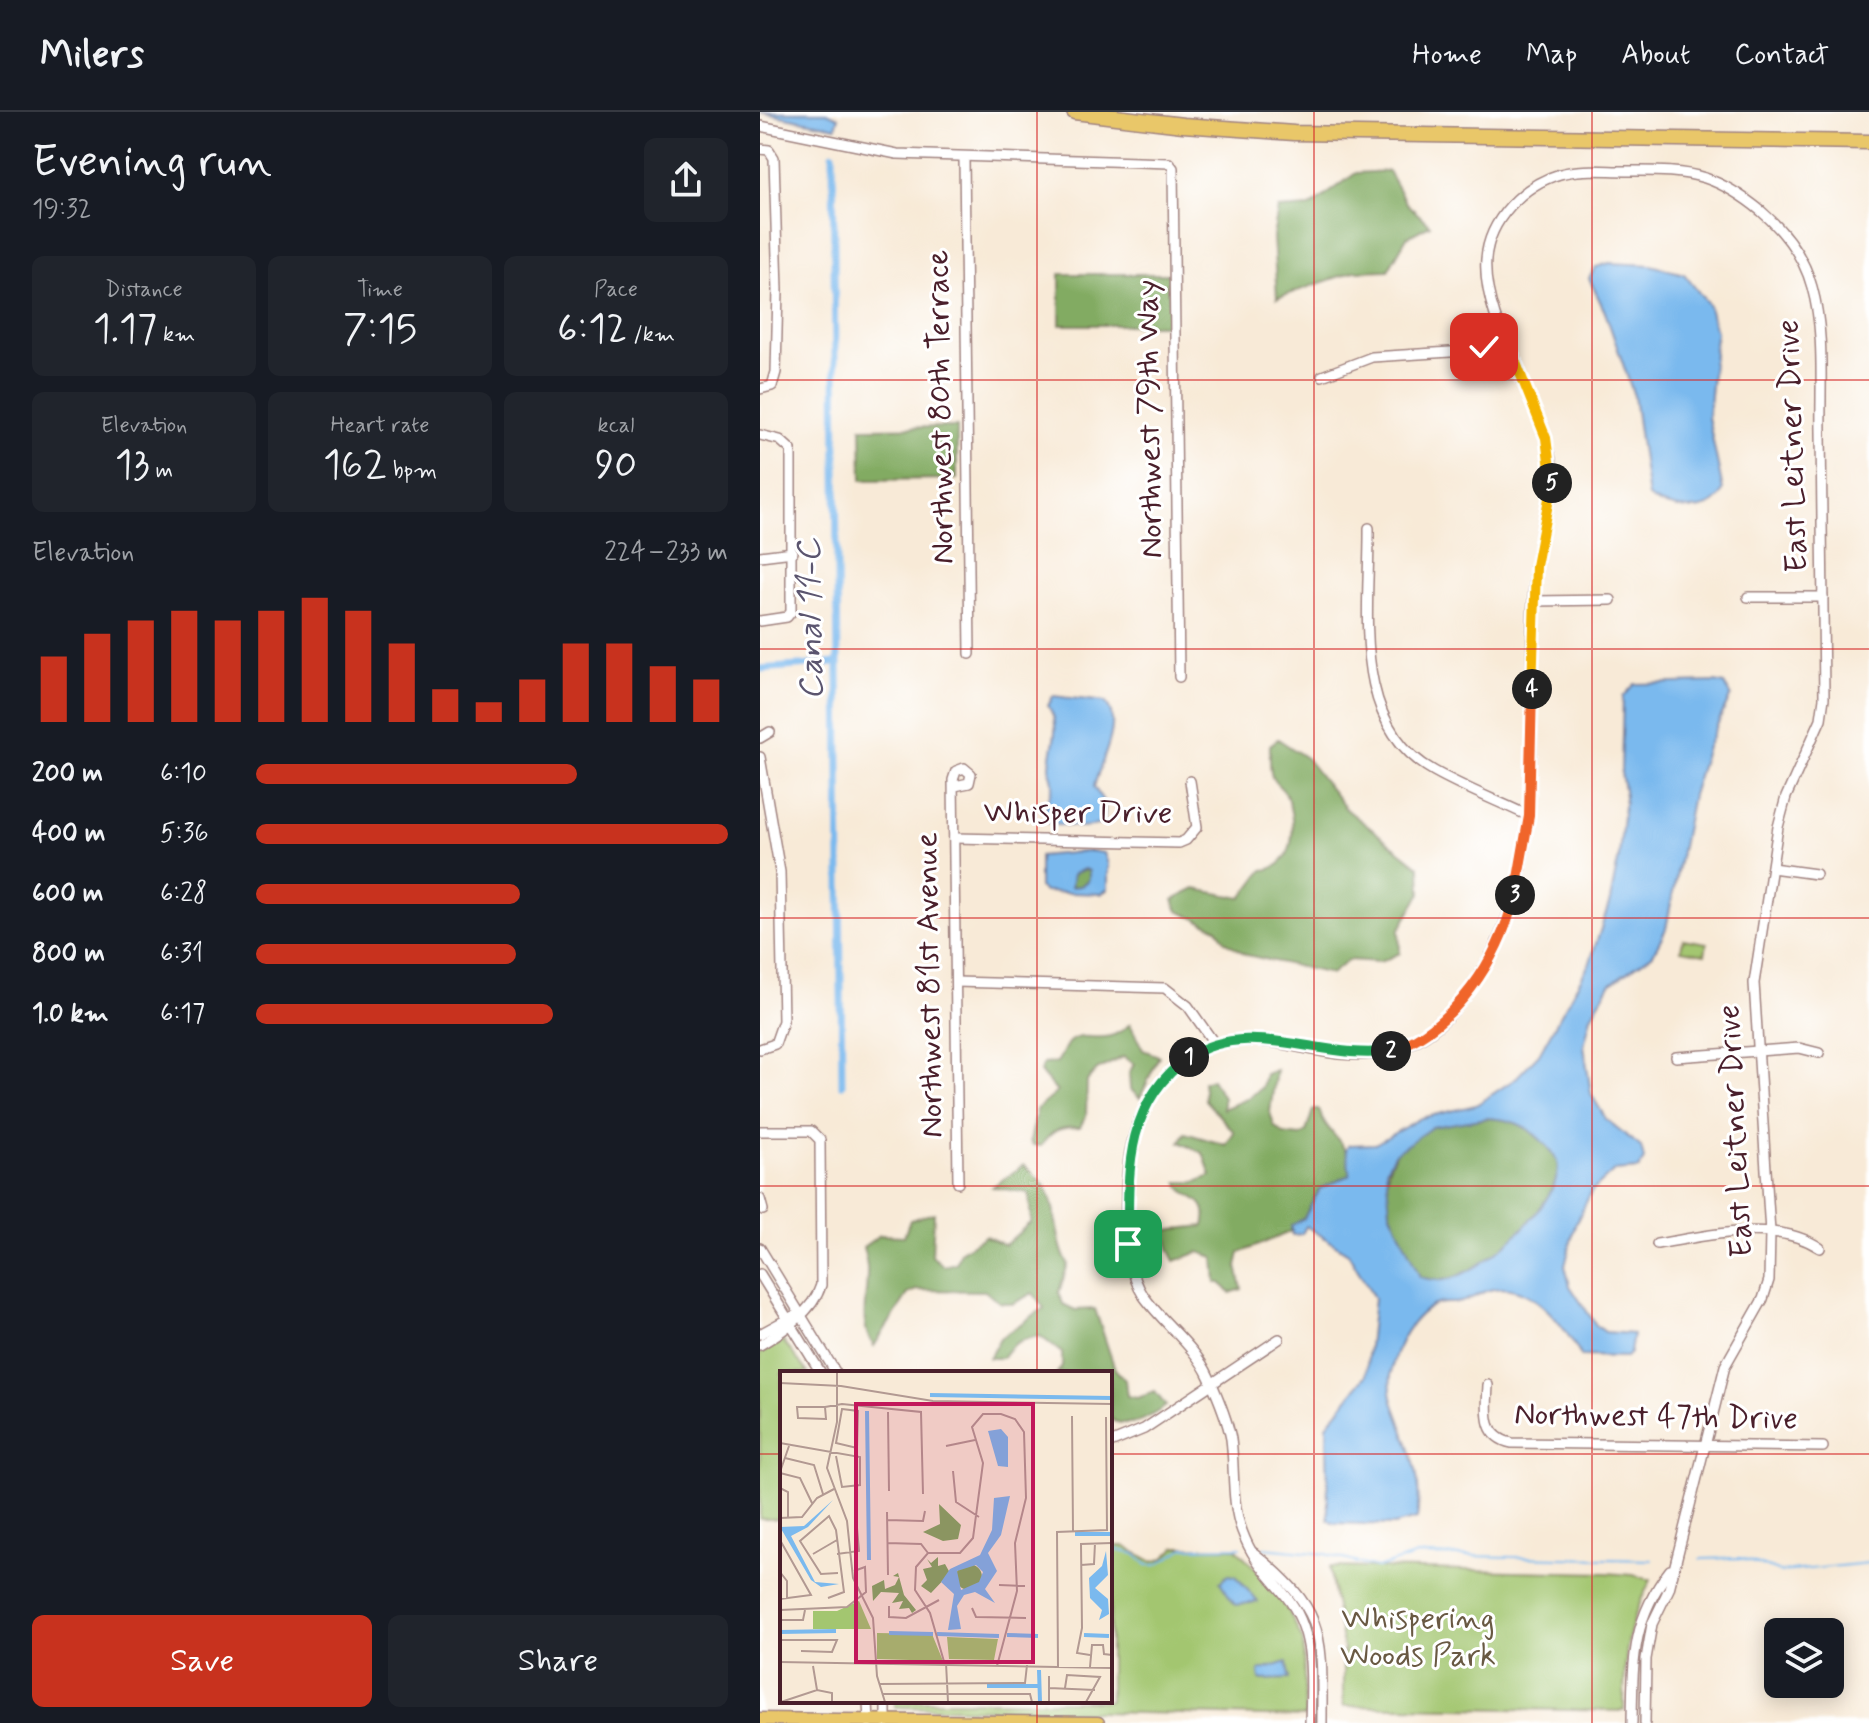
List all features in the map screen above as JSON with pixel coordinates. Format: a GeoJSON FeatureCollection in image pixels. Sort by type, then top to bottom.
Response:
{"type":"FeatureCollection","features":[{"type":"Feature","properties":{"kind":"highway"},"geometry":{"type":"LineString","coordinates":[[1074,112],[1195,127],[1294,133],[1869,142]]}},
{"type":"Feature","properties":{"kind":"main road"},"geometry":{"type":"LineString","coordinates":[[760,1719],[1098,1723]]}},
{"type":"Feature","properties":{"kind":"street"},"geometry":{"type":"LineString","coordinates":[[760,126],[897,154],[964,158]]}},
{"type":"Feature","properties":{"kind":"street"},"geometry":{"type":"LineString","coordinates":[[760,149],[769,150],[774,158],[778,290],[775,380],[769,390],[760,389]]}},
{"type":"Feature","properties":{"kind":"street","name":"Northwest 79th Way"},"geometry":{"type":"LineString","coordinates":[[964,158],[1169,163],[1173,168],[1179,677]]}},
{"type":"Feature","properties":{"kind":"street","name":"Northwest 80th Terrace"},"geometry":{"type":"LineString","coordinates":[[964,158],[970,654]]}},
{"type":"Feature","properties":{"kind":"street","name":"East Leitner Drive"},"geometry":{"type":"LineString","coordinates":[[1506,338],[1491,297],[1486,257],[1504,214],[1537,184],[1556,175],[1579,171],[1665,171],[1699,175],[1730,188],[1785,234],[1812,284],[1818,323],[1823,597],[1821,719],[1786,797],[1754,983],[1770,1232],[1769,1280],[1763,1299],[1725,1366],[1672,1567],[1669,1589],[1649,1635],[1645,1723]]}},
{"type":"Feature","properties":{"kind":"street"},"geometry":{"type":"LineString","coordinates":[[1310,1723],[1308,1642],[1293,1605],[1258,1566],[1240,1527],[1231,1440],[1212,1383],[1201,1361],[1140,1290],[1133,1273],[1128,1244],[1128,1161],[1145,1105],[1180,1064],[1214,1043],[1265,1041],[1369,1054],[1390,1051],[1433,1031],[1458,1005],[1495,947],[1513,903],[1529,816],[1536,566],[1553,479],[1551,460],[1506,338],[1466,351],[1372,357],[1322,376]]}},
{"type":"Feature","properties":{"kind":"street"},"geometry":{"type":"LineString","coordinates":[[760,435],[780,440],[791,450],[793,552],[791,612],[787,617],[760,621]]}},
{"type":"Feature","properties":{"kind":"street"},"geometry":{"type":"LineString","coordinates":[[1369,528],[1371,675],[1387,723],[1400,744],[1432,770],[1529,816]]}},
{"type":"Feature","properties":{"kind":"street"},"geometry":{"type":"LineString","coordinates":[[760,556],[793,552]]}},
{"type":"Feature","properties":{"kind":"street","name":"East Leitner Drive"},"geometry":{"type":"LineString","coordinates":[[1748,597],[1823,597]]}},
{"type":"Feature","properties":{"kind":"street"},"geometry":{"type":"LineString","coordinates":[[1534,601],[1611,600]]}},
{"type":"Feature","properties":{"kind":"street"},"geometry":{"type":"LineString","coordinates":[[760,738],[770,732]]}},
{"type":"Feature","properties":{"kind":"street"},"geometry":{"type":"LineString","coordinates":[[760,757],[780,872],[783,1021],[775,1044],[760,1049]]}},
{"type":"Feature","properties":{"kind":"street","name":"Whisper Drive"},"geometry":{"type":"LineString","coordinates":[[954,838],[1179,843],[1197,827],[1190,781]]}},
{"type":"Feature","properties":{"kind":"street","name":"Northwest 81st Avenue"},"geometry":{"type":"LineString","coordinates":[[955,786],[958,1183]]}},
{"type":"Feature","properties":{"kind":"street"},"geometry":{"type":"LineString","coordinates":[[1772,868],[1816,874]]}},
{"type":"Feature","properties":{"kind":"street"},"geometry":{"type":"LineString","coordinates":[[956,982],[1165,988],[1188,1006],[1214,1043]]}},
{"type":"Feature","properties":{"kind":"street"},"geometry":{"type":"LineString","coordinates":[[1676,1057],[1799,1048],[1819,1053]]}},
{"type":"Feature","properties":{"kind":"street"},"geometry":{"type":"LineString","coordinates":[[760,1131],[811,1131],[820,1140],[821,1285],[812,1303],[760,1345]]}},
{"type":"Feature","properties":{"kind":"street"},"geometry":{"type":"LineString","coordinates":[[760,1199],[763,1210]]}},
{"type":"Feature","properties":{"kind":"street"},"geometry":{"type":"LineString","coordinates":[[1657,1244],[1712,1235],[1770,1232],[1805,1237],[1820,1248]]}},
{"type":"Feature","properties":{"kind":"street"},"geometry":{"type":"LineString","coordinates":[[760,1248],[835,1371]]}},
{"type":"Feature","properties":{"kind":"street"},"geometry":{"type":"LineString","coordinates":[[760,1274],[820,1371]]}},
{"type":"Feature","properties":{"kind":"street"},"geometry":{"type":"LineString","coordinates":[[760,1334],[789,1321]]}},
{"type":"Feature","properties":{"kind":"street"},"geometry":{"type":"LineString","coordinates":[[1112,1442],[1144,1429],[1279,1339]]}},
{"type":"Feature","properties":{"kind":"street","name":"Northwest 47th Drive"},"geometry":{"type":"LineString","coordinates":[[1488,1385],[1487,1420],[1498,1440],[1823,1447]]}},
{"type":"Feature","properties":{"kind":"street"},"geometry":{"type":"LineString","coordinates":[[1251,1550],[1297,1592],[1316,1620],[1322,1651],[1322,1723]]}},
{"type":"Feature","properties":{"kind":"street","name":"East Leitner Drive"},"geometry":{"type":"LineString","coordinates":[[1632,1723],[1637,1632],[1652,1596],[1672,1567]]}},
{"type":"Feature","properties":{"kind":"street"},"geometry":{"type":"LineString","coordinates":[[1637,1632],[1649,1635]]}},
{"type":"Feature","properties":{"kind":"street"},"geometry":{"type":"LineString","coordinates":[[1633,1688],[1645,1688]]}},
{"type":"Feature","properties":{"kind":"green space"},"geometry":{"type":"Polygon","coordinates":[[[1388,171],[1406,203],[1430,225],[1407,237],[1388,270],[1355,271],[1277,298],[1273,237],[1278,209],[1310,207],[1356,173],[1388,171]]]}},
{"type":"Feature","properties":{"kind":"green space"},"geometry":{"type":"Polygon","coordinates":[[[1060,274],[1169,274],[1169,325],[1060,325],[1060,274]]]}},
{"type":"Feature","properties":{"kind":"green space"},"geometry":{"type":"Polygon","coordinates":[[[957,427],[957,479],[862,480],[861,428],[957,427]]]}},
{"type":"Feature","properties":{"kind":"green space"},"geometry":{"type":"Polygon","coordinates":[[[1278,739],[1305,757],[1346,809],[1420,867],[1421,893],[1399,930],[1400,953],[1380,962],[1348,960],[1331,974],[1247,955],[1225,941],[1217,928],[1178,911],[1173,900],[1195,889],[1242,898],[1263,870],[1274,867],[1288,852],[1292,831],[1290,807],[1286,794],[1272,777],[1270,766],[1270,745],[1278,739]]]}},
{"type":"Feature","properties":{"kind":"green space"},"geometry":{"type":"Polygon","coordinates":[[[1084,869],[1089,871],[1089,879],[1081,886],[1070,887],[1073,874],[1084,869]]]}},
{"type":"Feature","properties":{"kind":"green space"},"geometry":{"type":"Polygon","coordinates":[[[1683,939],[1707,943],[1705,954],[1681,950],[1683,939]]]}},
{"type":"Feature","properties":{"kind":"green space"},"geometry":{"type":"Polygon","coordinates":[[[1130,1024],[1143,1050],[1159,1056],[1140,1098],[1130,1089],[1129,1073],[1134,1064],[1123,1057],[1097,1070],[1087,1081],[1086,1116],[1080,1127],[1058,1130],[1041,1146],[1033,1145],[1030,1141],[1037,1109],[1057,1092],[1040,1072],[1043,1064],[1056,1063],[1068,1043],[1076,1038],[1112,1036],[1130,1024]]]}},
{"type":"Feature","properties":{"kind":"green space"},"geometry":{"type":"Polygon","coordinates":[[[1276,1070],[1270,1112],[1274,1126],[1284,1134],[1300,1136],[1306,1132],[1313,1110],[1319,1110],[1347,1154],[1350,1175],[1320,1189],[1304,1218],[1292,1226],[1292,1231],[1240,1253],[1237,1266],[1242,1289],[1230,1293],[1221,1283],[1216,1283],[1214,1257],[1199,1252],[1175,1261],[1169,1249],[1167,1230],[1204,1226],[1206,1216],[1201,1204],[1178,1182],[1196,1182],[1211,1176],[1203,1153],[1180,1142],[1185,1133],[1226,1145],[1234,1132],[1205,1100],[1203,1082],[1212,1079],[1223,1097],[1223,1109],[1249,1098],[1262,1087],[1265,1074],[1276,1070]]]}},
{"type":"Feature","properties":{"kind":"green space"},"geometry":{"type":"Polygon","coordinates":[[[1487,1118],[1517,1124],[1545,1143],[1558,1167],[1555,1183],[1532,1219],[1478,1266],[1444,1280],[1420,1277],[1391,1215],[1387,1174],[1394,1156],[1408,1140],[1431,1127],[1487,1118]]]}},
{"type":"Feature","properties":{"kind":"green space"},"geometry":{"type":"Polygon","coordinates":[[[1024,1165],[1043,1183],[1052,1202],[1060,1245],[1068,1264],[1059,1292],[1063,1304],[1075,1310],[1095,1309],[1115,1369],[1125,1380],[1127,1396],[1137,1398],[1155,1392],[1166,1406],[1135,1422],[1113,1421],[1112,1371],[1059,1371],[1062,1367],[1062,1353],[1040,1336],[1018,1342],[1002,1358],[989,1358],[1000,1338],[1044,1308],[1033,1293],[1012,1304],[999,1302],[985,1291],[917,1290],[908,1294],[874,1346],[866,1329],[864,1311],[867,1271],[863,1247],[880,1235],[904,1236],[910,1220],[934,1213],[932,1256],[944,1266],[956,1263],[960,1252],[985,1236],[1005,1245],[1031,1222],[1029,1193],[992,1187],[1024,1165]]]}},
{"type":"Feature","properties":{"kind":"green space"},"geometry":{"type":"Polygon","coordinates":[[[783,1341],[806,1371],[780,1371],[780,1519],[760,1519],[760,1354],[783,1341]]]}},
{"type":"Feature","properties":{"kind":"green space"},"geometry":{"type":"Polygon","coordinates":[[[1112,1546],[1124,1546],[1153,1562],[1163,1559],[1176,1547],[1236,1548],[1282,1597],[1303,1641],[1305,1717],[895,1707],[895,1703],[1112,1703],[1112,1546]]]}},
{"type":"Feature","properties":{"kind":"green space","name":"Whispering Woods Park"},"geometry":{"type":"Polygon","coordinates":[[[1329,1567],[1606,1573],[1651,1580],[1631,1628],[1624,1711],[1343,1706],[1343,1648],[1329,1567]]]}},
{"type":"Feature","properties":{"kind":"water"},"geometry":{"type":"Polygon","coordinates":[[[760,112],[827,112],[839,117],[836,127],[760,112]]]}},
{"type":"Feature","properties":{"kind":"water"},"geometry":{"type":"Polygon","coordinates":[[[1609,263],[1651,265],[1684,274],[1708,304],[1716,332],[1708,417],[1723,490],[1710,505],[1678,508],[1648,497],[1634,396],[1605,312],[1589,278],[1596,267],[1609,263]]]}},
{"type":"Feature","properties":{"kind":"water"},"geometry":{"type":"Polygon","coordinates":[[[1715,682],[1724,684],[1731,695],[1707,747],[1692,795],[1666,929],[1653,954],[1610,984],[1591,1016],[1584,1046],[1591,1094],[1606,1119],[1641,1147],[1644,1159],[1639,1169],[1614,1171],[1591,1192],[1575,1225],[1565,1266],[1570,1286],[1596,1325],[1605,1332],[1633,1334],[1630,1353],[1626,1357],[1581,1356],[1556,1319],[1533,1298],[1519,1291],[1505,1288],[1489,1290],[1465,1301],[1432,1306],[1403,1336],[1391,1379],[1391,1394],[1416,1470],[1417,1519],[1394,1525],[1334,1523],[1328,1519],[1327,1425],[1366,1375],[1374,1298],[1348,1253],[1306,1226],[1302,1234],[1292,1235],[1291,1226],[1304,1218],[1320,1189],[1350,1175],[1346,1148],[1349,1145],[1375,1144],[1421,1118],[1476,1105],[1515,1079],[1539,1054],[1590,962],[1610,901],[1619,856],[1625,796],[1621,773],[1623,697],[1635,684],[1715,682]],[[1487,1118],[1432,1127],[1394,1154],[1386,1170],[1390,1211],[1420,1277],[1444,1280],[1478,1266],[1532,1218],[1555,1183],[1557,1163],[1536,1135],[1510,1121],[1487,1118]]]}},
{"type":"Feature","properties":{"kind":"water"},"geometry":{"type":"Polygon","coordinates":[[[1053,696],[1105,702],[1110,711],[1109,743],[1094,787],[1105,804],[1104,822],[1098,825],[1047,822],[1045,812],[1053,786],[1050,768],[1055,729],[1048,706],[1053,696]]]}},
{"type":"Feature","properties":{"kind":"water"},"geometry":{"type":"Polygon","coordinates":[[[1091,851],[1104,853],[1108,864],[1108,889],[1101,894],[1044,892],[1039,887],[1039,856],[1091,851]],[[1084,869],[1073,874],[1071,887],[1081,886],[1089,879],[1089,871],[1084,869]]]}},
{"type":"Feature","properties":{"kind":"water"},"geometry":{"type":"Polygon","coordinates":[[[1228,1575],[1236,1576],[1258,1602],[1235,1605],[1220,1582],[1228,1575]]]}},
{"type":"Feature","properties":{"kind":"water"},"geometry":{"type":"Polygon","coordinates":[[[1287,1662],[1289,1679],[1260,1680],[1259,1671],[1287,1662]]]}},
{"type":"Feature","properties":{"kind":"waterway","name":"Canal 11-C"},"geometry":{"type":"LineString","coordinates":[[833,154],[842,1085]]}},
{"type":"Feature","properties":{"kind":"waterway"},"geometry":{"type":"LineString","coordinates":[[760,669],[836,663]]}},
{"type":"Feature","properties":{"kind":"waterway"},"geometry":{"type":"LineString","coordinates":[[1112,1548],[1135,1554],[1147,1565],[1157,1565],[1184,1548],[1241,1547]]}},
{"type":"Feature","properties":{"kind":"waterway"},"geometry":{"type":"LineString","coordinates":[[1264,1548],[1325,1554],[1377,1568],[1417,1555],[1652,1560]]}},
{"type":"Feature","properties":{"kind":"waterway"},"geometry":{"type":"LineString","coordinates":[[1700,1559],[1740,1558],[1781,1572],[1869,1563]]}},
{"type":"Feature","properties":{"kind":"route"},"geometry":{"type":"LineString","coordinates":[[1128,1244],[1128,1161],[1135,1130],[1145,1105],[1180,1064],[1214,1043],[1239,1039],[1369,1054],[1413,1043],[1433,1031],[1451,1014],[1472,987],[1495,947],[1513,903],[1529,816],[1536,566],[1553,479],[1546,438],[1506,338],[1484,347]]}}]}
